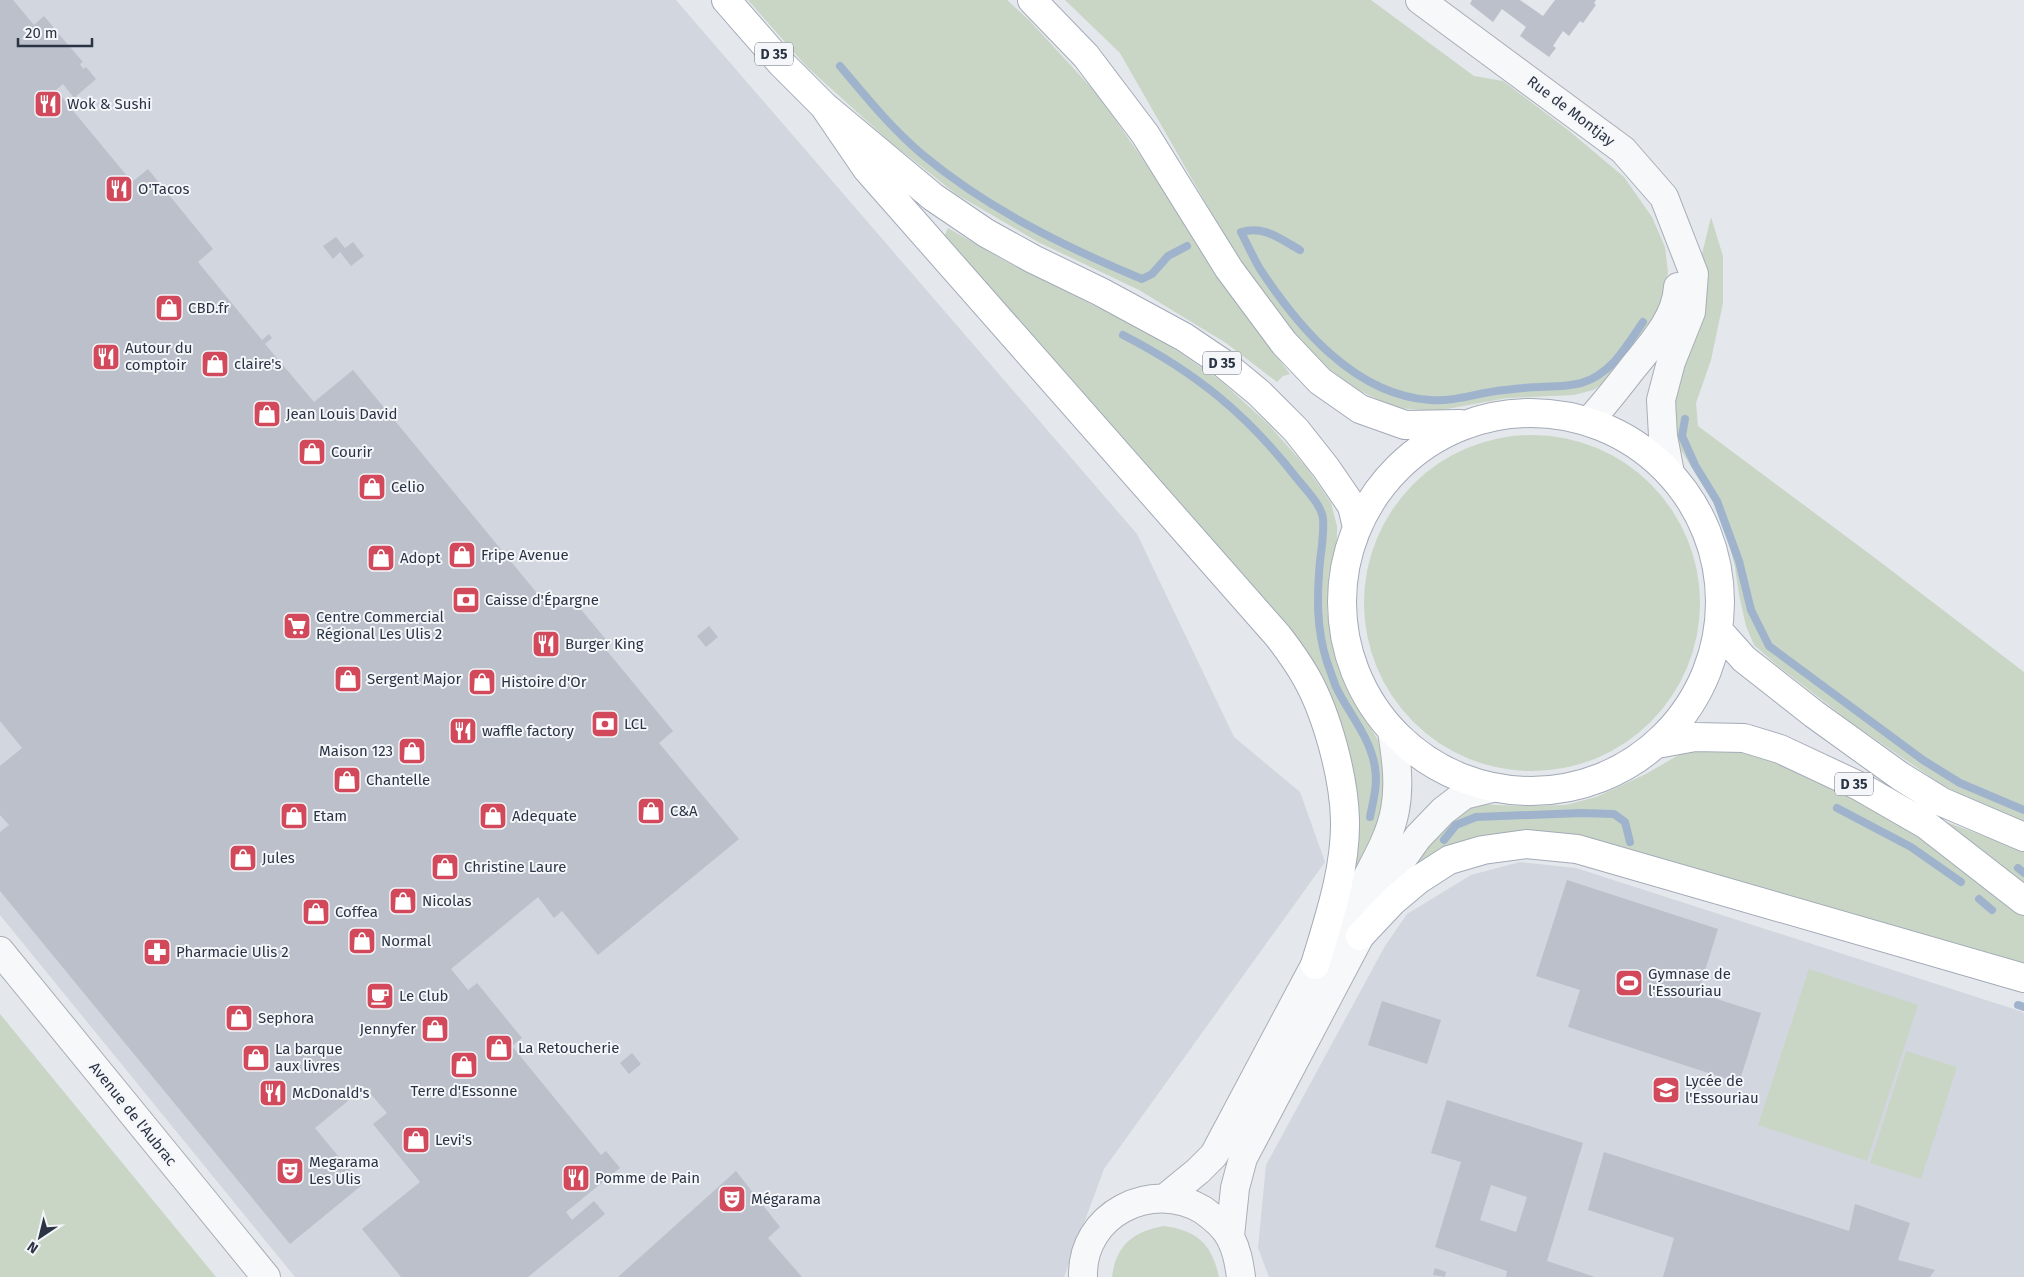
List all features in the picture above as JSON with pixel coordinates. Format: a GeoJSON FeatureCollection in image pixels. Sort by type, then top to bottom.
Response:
{"type":"FeatureCollection","features":[{"type":"Feature","properties":{"kind":"main road","name":"D 35"},"geometry":{"type":"LineString","coordinates":[[726,0],[781,63],[824,106],[933,197],[986,233],[1184,337],[1259,392],[1296,430],[1326,468],[1352,506],[1356,527]]}},
{"type":"Feature","properties":{"kind":"main road"},"geometry":{"type":"LineString","coordinates":[[1032,0],[1086,56],[1145,134],[1229,269],[1284,343],[1320,381],[1360,409],[1406,425],[1464,424],[1526,412],[1589,421],[1633,442],[1670,473],[1702,520],[1719,575],[1719,631],[1707,674],[1686,712],[1657,744],[1607,776],[1551,790],[1492,788],[1455,776],[1421,756],[1392,731],[1361,686],[1344,634],[1342,580],[1356,527],[1382,483],[1419,448],[1464,424]]}},
{"type":"Feature","properties":{"kind":"main road"},"geometry":{"type":"LineString","coordinates":[[824,106],[868,169],[1278,636],[1306,677],[1326,722],[1338,770],[1345,820],[1340,869],[1332,908],[1315,965]]}},
{"type":"Feature","properties":{"kind":"main road","name":"D 35"},"geometry":{"type":"LineString","coordinates":[[1719,631],[1744,659],[1814,714],[1900,776],[1942,802],[2024,837]]}},
{"type":"Feature","properties":{"kind":"main road","name":"D 35"},"geometry":{"type":"LineString","coordinates":[[1657,744],[1695,737],[1744,738],[1780,749],[1859,786],[1925,824],[2024,901]]}},
{"type":"Feature","properties":{"kind":"main road"},"geometry":{"type":"LineString","coordinates":[[1360,936],[1393,901],[1418,880],[1449,860],[1483,850],[1526,844],[1577,849],[2024,978]]}},
{"type":"Feature","properties":{"kind":"street","name":"Rue de Montjay"},"geometry":{"type":"LineString","coordinates":[[1420,0],[1623,150],[1664,197],[1694,274],[1691,312],[1671,362],[1661,400],[1662,436],[1670,473]]}},
{"type":"Feature","properties":{"kind":"street"},"geometry":{"type":"LineString","coordinates":[[1589,421],[1656,340],[1671,315],[1678,292],[1679,269],[1685,254]]}},
{"type":"Feature","properties":{"kind":"street"},"geometry":{"type":"LineString","coordinates":[[1165,1198],[1214,1155],[1315,965],[1335,938],[1386,841],[1395,810],[1397,782],[1392,731]]}},
{"type":"Feature","properties":{"kind":"street"},"geometry":{"type":"LineString","coordinates":[[1230,1236],[1235,1188],[1244,1158],[1360,936],[1376,896],[1418,837],[1443,810],[1464,795],[1492,788]]}},
{"type":"Feature","properties":{"kind":"street","name":"Avenue de l'Aubrac"},"geometry":{"type":"LineString","coordinates":[[0,950],[266,1277]]}},
{"type":"Feature","properties":{"kind":"street"},"geometry":{"type":"LineString","coordinates":[[1083,1277],[1085,1255],[1095,1234],[1110,1216],[1136,1202],[1146,1199],[1165,1198],[1191,1203],[1213,1216],[1230,1236],[1239,1257],[1241,1277]]}},
{"type":"Feature","properties":{"kind":"shaded area"},"geometry":{"type":"Polygon","coordinates":[[[0,0],[676,0],[1137,534],[1234,737],[1300,792],[1325,862],[1104,1169],[1064,1277],[295,1277],[0,915],[0,0]]]}},
{"type":"Feature","properties":{"kind":"shaded area","name":"Lycée de l'Essouriau"},"geometry":{"type":"Polygon","coordinates":[[[1520,862],[1576,868],[2023,1012],[2024,1277],[1269,1277],[1258,1248],[1266,1165],[1385,946],[1407,914],[1471,875],[1520,862]]]}},
{"type":"Feature","properties":{"kind":"green space"},"geometry":{"type":"Polygon","coordinates":[[[748,0],[1007,0],[1029,20],[1098,95],[1156,178],[1238,305],[1290,374],[1283,376],[1277,382],[1226,343],[1139,290],[1038,242],[956,194],[888,140],[806,66],[748,0]]]}},
{"type":"Feature","properties":{"kind":"green space"},"geometry":{"type":"Polygon","coordinates":[[[1065,0],[1371,0],[1474,76],[1503,81],[1568,130],[1624,177],[1652,217],[1665,247],[1668,272],[1660,307],[1616,375],[1593,390],[1574,395],[1507,398],[1436,411],[1396,408],[1356,389],[1324,365],[1284,322],[1245,268],[1120,53],[1065,0]]]}},
{"type":"Feature","properties":{"kind":"green space"},"geometry":{"type":"Polygon","coordinates":[[[1711,217],[1723,256],[1723,303],[1711,360],[1696,403],[1698,426],[2024,672],[2024,822],[1984,806],[1942,785],[1852,723],[1754,645],[1746,626],[1735,567],[1727,537],[1716,507],[1679,447],[1672,409],[1703,296],[1702,254],[1711,217]]]}},
{"type":"Feature","properties":{"kind":"green space"},"geometry":{"type":"Polygon","coordinates":[[[948,228],[1003,260],[1157,337],[1221,381],[1268,424],[1307,468],[1331,503],[1337,526],[1337,540],[1329,573],[1327,611],[1335,659],[1347,690],[1378,740],[1385,770],[1385,807],[1373,842],[1348,893],[1329,697],[944,237],[948,228]]]}},
{"type":"Feature","properties":{"kind":"green space"},"geometry":{"type":"Polygon","coordinates":[[[1532,435],[1565,439],[1596,448],[1625,464],[1651,484],[1671,510],[1687,539],[1696,570],[1700,603],[1696,636],[1687,667],[1671,696],[1651,722],[1625,742],[1596,758],[1565,767],[1532,771],[1499,767],[1468,758],[1439,742],[1413,722],[1393,696],[1377,667],[1368,636],[1364,603],[1368,570],[1377,539],[1393,510],[1413,484],[1439,464],[1468,448],[1499,439],[1532,435]]]}},
{"type":"Feature","properties":{"kind":"green space"},"geometry":{"type":"Polygon","coordinates":[[[1712,747],[1769,755],[1902,821],[2024,910],[2024,968],[1560,836],[1412,868],[1450,816],[1475,804],[1566,805],[1596,797],[1646,774],[1682,753],[1712,747]]]}},
{"type":"Feature","properties":{"kind":"green space"},"geometry":{"type":"Polygon","coordinates":[[[1933,817],[2024,851],[2024,888],[1933,817]]]}},
{"type":"Feature","properties":{"kind":"green space"},"geometry":{"type":"Polygon","coordinates":[[[1809,969],[1918,1005],[1867,1161],[1758,1125],[1809,969]]]}},
{"type":"Feature","properties":{"kind":"green space"},"geometry":{"type":"Polygon","coordinates":[[[0,1014],[216,1277],[0,1277],[0,1014]]]}},
{"type":"Feature","properties":{"kind":"green space"},"geometry":{"type":"Polygon","coordinates":[[[1906,1051],[1957,1067],[1921,1179],[1870,1163],[1906,1051]]]}},
{"type":"Feature","properties":{"kind":"green space"},"geometry":{"type":"Polygon","coordinates":[[[1163,1226],[1185,1231],[1201,1241],[1212,1256],[1219,1277],[1112,1277],[1117,1256],[1128,1242],[1143,1232],[1163,1226]]]}},
{"type":"Feature","properties":{"kind":"building","name":"Centre Commercial Régional Les Ulis 2"},"geometry":{"type":"Polygon","coordinates":[[[0,0],[13,0],[34,25],[44,16],[54,28],[51,30],[54,34],[57,32],[83,62],[80,64],[83,69],[86,67],[96,79],[74,98],[63,84],[56,90],[132,182],[148,169],[213,249],[198,262],[262,340],[269,334],[272,338],[265,344],[314,402],[353,370],[551,610],[569,595],[608,642],[603,646],[673,731],[659,743],[739,839],[598,955],[562,911],[554,918],[538,897],[451,969],[468,990],[477,983],[522,1038],[512,1046],[601,1155],[606,1151],[620,1168],[566,1212],[572,1220],[594,1201],[605,1214],[528,1277],[401,1277],[362,1229],[420,1182],[373,1124],[387,1113],[365,1087],[315,1128],[362,1185],[290,1244],[0,891],[0,832],[9,825],[0,815],[0,766],[22,748],[0,721],[0,0]]]}},
{"type":"Feature","properties":{"kind":"building"},"geometry":{"type":"Polygon","coordinates":[[[1472,0],[1520,0],[1543,16],[1555,0],[1596,0],[1594,3],[1596,5],[1583,23],[1580,21],[1569,36],[1563,31],[1553,46],[1556,48],[1549,57],[1520,36],[1526,27],[1502,9],[1493,22],[1470,4],[1472,0]]]}},
{"type":"Feature","properties":{"kind":"building"},"geometry":{"type":"Polygon","coordinates":[[[336,237],[345,248],[353,242],[364,256],[351,266],[340,252],[333,259],[323,246],[336,237]]]}},
{"type":"Feature","properties":{"kind":"building"},"geometry":{"type":"Polygon","coordinates":[[[709,626],[718,637],[706,647],[697,636],[709,626]]]}},
{"type":"Feature","properties":{"kind":"building","name":"Gymnase de l'Essouriau"},"geometry":{"type":"Polygon","coordinates":[[[1567,880],[1718,929],[1698,993],[1761,1013],[1739,1083],[1568,1027],[1580,990],[1536,976],[1567,880]]]}},
{"type":"Feature","properties":{"kind":"building"},"geometry":{"type":"Polygon","coordinates":[[[1382,1001],[1441,1020],[1427,1064],[1368,1045],[1382,1001]]]}},
{"type":"Feature","properties":{"kind":"building"},"geometry":{"type":"Polygon","coordinates":[[[632,1053],[641,1064],[629,1074],[620,1063],[632,1053]]]}},
{"type":"Feature","properties":{"kind":"building"},"geometry":{"type":"Polygon","coordinates":[[[1447,1100],[1583,1143],[1547,1261],[1595,1277],[1506,1277],[1507,1271],[1435,1247],[1461,1162],[1431,1153],[1447,1100]],[[1491,1185],[1480,1220],[1516,1232],[1527,1197],[1491,1185]]]}},
{"type":"Feature","properties":{"kind":"building"},"geometry":{"type":"Polygon","coordinates":[[[1604,1152],[1849,1231],[1855,1204],[1910,1223],[1898,1260],[1935,1270],[1930,1277],[1663,1277],[1674,1238],[1588,1210],[1604,1152]]]}},
{"type":"Feature","properties":{"kind":"building","name":"Mégarama"},"geometry":{"type":"Polygon","coordinates":[[[736,1171],[780,1227],[768,1238],[802,1277],[618,1277],[736,1171]]]}},
{"type":"Feature","properties":{"kind":"building"},"geometry":{"type":"Polygon","coordinates":[[[1435,1268],[1446,1272],[1445,1277],[1433,1275],[1435,1268]]]}},
{"type":"Feature","properties":{"kind":"waterway"},"geometry":{"type":"LineString","coordinates":[[840,66],[890,124],[923,155],[974,193],[1056,240],[1142,279],[1152,274],[1168,256],[1187,246]]}},
{"type":"Feature","properties":{"kind":"waterway"},"geometry":{"type":"LineString","coordinates":[[1300,250],[1272,234],[1257,230],[1241,232],[1260,269],[1292,314],[1311,335],[1354,372],[1377,386],[1403,395],[1440,400],[1496,391],[1580,384],[1597,376],[1614,362],[1643,322]]}},
{"type":"Feature","properties":{"kind":"waterway"},"geometry":{"type":"LineString","coordinates":[[1123,335],[1175,365],[1198,380],[1220,398],[1280,457],[1320,509],[1323,524],[1318,599],[1321,637],[1323,649],[1336,687],[1364,736],[1373,757],[1376,781],[1370,817]]}},
{"type":"Feature","properties":{"kind":"waterway"},"geometry":{"type":"LineString","coordinates":[[1685,419],[1682,436],[1695,465],[1717,501],[1739,561],[1751,610],[1769,646],[1923,760],[1960,783],[2024,810]]}},
{"type":"Feature","properties":{"kind":"waterway"},"geometry":{"type":"LineString","coordinates":[[1837,808],[1911,847],[1961,882]]}},
{"type":"Feature","properties":{"kind":"waterway"},"geometry":{"type":"LineString","coordinates":[[1444,840],[1456,825],[1476,817],[1581,813],[1614,814],[1625,822],[1630,842]]}},
{"type":"Feature","properties":{"kind":"waterway"},"geometry":{"type":"LineString","coordinates":[[2018,868],[2024,873]]}},
{"type":"Feature","properties":{"kind":"waterway"},"geometry":{"type":"LineString","coordinates":[[1979,899],[1992,910]]}},
{"type":"Feature","properties":{"kind":"waterway"},"geometry":{"type":"LineString","coordinates":[[2018,1005],[2024,1007]]}},
{"type":"Feature","properties":{"kind":"place","name":"Wok & Sushi"},"geometry":{"type":"Point","coordinates":[48,104]}},
{"type":"Feature","properties":{"kind":"place","name":"O'Tacos"},"geometry":{"type":"Point","coordinates":[119,189]}},
{"type":"Feature","properties":{"kind":"place","name":"CBD.fr"},"geometry":{"type":"Point","coordinates":[169,308]}},
{"type":"Feature","properties":{"kind":"place","name":"Autour du comptoir"},"geometry":{"type":"Point","coordinates":[106,357]}},
{"type":"Feature","properties":{"kind":"place","name":"claire's"},"geometry":{"type":"Point","coordinates":[215,364]}},
{"type":"Feature","properties":{"kind":"place","name":"Jean Louis David"},"geometry":{"type":"Point","coordinates":[267,414]}},
{"type":"Feature","properties":{"kind":"place","name":"Courir"},"geometry":{"type":"Point","coordinates":[312,452]}},
{"type":"Feature","properties":{"kind":"place","name":"Celio"},"geometry":{"type":"Point","coordinates":[372,487]}},
{"type":"Feature","properties":{"kind":"place","name":"Fripe Avenue"},"geometry":{"type":"Point","coordinates":[462,555]}},
{"type":"Feature","properties":{"kind":"place","name":"Adopt"},"geometry":{"type":"Point","coordinates":[381,558]}},
{"type":"Feature","properties":{"kind":"place","name":"Caisse d'Épargne"},"geometry":{"type":"Point","coordinates":[466,600]}},
{"type":"Feature","properties":{"kind":"place","name":"Centre Commercial Régional Les Ulis 2"},"geometry":{"type":"Point","coordinates":[297,626]}},
{"type":"Feature","properties":{"kind":"place","name":"Burger King"},"geometry":{"type":"Point","coordinates":[546,644]}},
{"type":"Feature","properties":{"kind":"place","name":"Sergent Major"},"geometry":{"type":"Point","coordinates":[348,679]}},
{"type":"Feature","properties":{"kind":"place","name":"Histoire d'Or"},"geometry":{"type":"Point","coordinates":[482,682]}},
{"type":"Feature","properties":{"kind":"place","name":"LCL"},"geometry":{"type":"Point","coordinates":[605,724]}},
{"type":"Feature","properties":{"kind":"place","name":"waffle factory"},"geometry":{"type":"Point","coordinates":[463,731]}},
{"type":"Feature","properties":{"kind":"place","name":"Maison 123"},"geometry":{"type":"Point","coordinates":[412,751]}},
{"type":"Feature","properties":{"kind":"place","name":"Chantelle"},"geometry":{"type":"Point","coordinates":[347,780]}},
{"type":"Feature","properties":{"kind":"place","name":"C&A"},"geometry":{"type":"Point","coordinates":[651,811]}},
{"type":"Feature","properties":{"kind":"place","name":"Etam"},"geometry":{"type":"Point","coordinates":[294,816]}},
{"type":"Feature","properties":{"kind":"place","name":"Adequate"},"geometry":{"type":"Point","coordinates":[493,816]}},
{"type":"Feature","properties":{"kind":"place","name":"Jules"},"geometry":{"type":"Point","coordinates":[243,858]}},
{"type":"Feature","properties":{"kind":"place","name":"Christine Laure"},"geometry":{"type":"Point","coordinates":[445,867]}},
{"type":"Feature","properties":{"kind":"place","name":"Nicolas"},"geometry":{"type":"Point","coordinates":[403,901]}},
{"type":"Feature","properties":{"kind":"place","name":"Coffea"},"geometry":{"type":"Point","coordinates":[316,912]}},
{"type":"Feature","properties":{"kind":"place","name":"Normal"},"geometry":{"type":"Point","coordinates":[362,941]}},
{"type":"Feature","properties":{"kind":"place","name":"Pharmacie Ulis 2"},"geometry":{"type":"Point","coordinates":[157,952]}},
{"type":"Feature","properties":{"kind":"place","name":"Gymnase de l'Essouriau"},"geometry":{"type":"Point","coordinates":[1629,983]}},
{"type":"Feature","properties":{"kind":"place","name":"Le Club"},"geometry":{"type":"Point","coordinates":[380,996]}},
{"type":"Feature","properties":{"kind":"place","name":"Sephora"},"geometry":{"type":"Point","coordinates":[239,1018]}},
{"type":"Feature","properties":{"kind":"place","name":"Jennyfer"},"geometry":{"type":"Point","coordinates":[435,1029]}},
{"type":"Feature","properties":{"kind":"place","name":"La Retoucherie"},"geometry":{"type":"Point","coordinates":[499,1048]}},
{"type":"Feature","properties":{"kind":"place","name":"La barque aux livres"},"geometry":{"type":"Point","coordinates":[256,1058]}},
{"type":"Feature","properties":{"kind":"place","name":"Terre d'Essonne"},"geometry":{"type":"Point","coordinates":[464,1065]}},
{"type":"Feature","properties":{"kind":"place","name":"Lycée de l'Essouriau"},"geometry":{"type":"Point","coordinates":[1666,1090]}},
{"type":"Feature","properties":{"kind":"place","name":"McDonald's"},"geometry":{"type":"Point","coordinates":[273,1093]}},
{"type":"Feature","properties":{"kind":"place","name":"Levi's"},"geometry":{"type":"Point","coordinates":[416,1140]}},
{"type":"Feature","properties":{"kind":"place","name":"Megarama Les Ulis"},"geometry":{"type":"Point","coordinates":[290,1171]}},
{"type":"Feature","properties":{"kind":"place","name":"Pomme de Pain"},"geometry":{"type":"Point","coordinates":[576,1178]}},
{"type":"Feature","properties":{"kind":"place","name":"Mégarama"},"geometry":{"type":"Point","coordinates":[732,1199]}}]}
